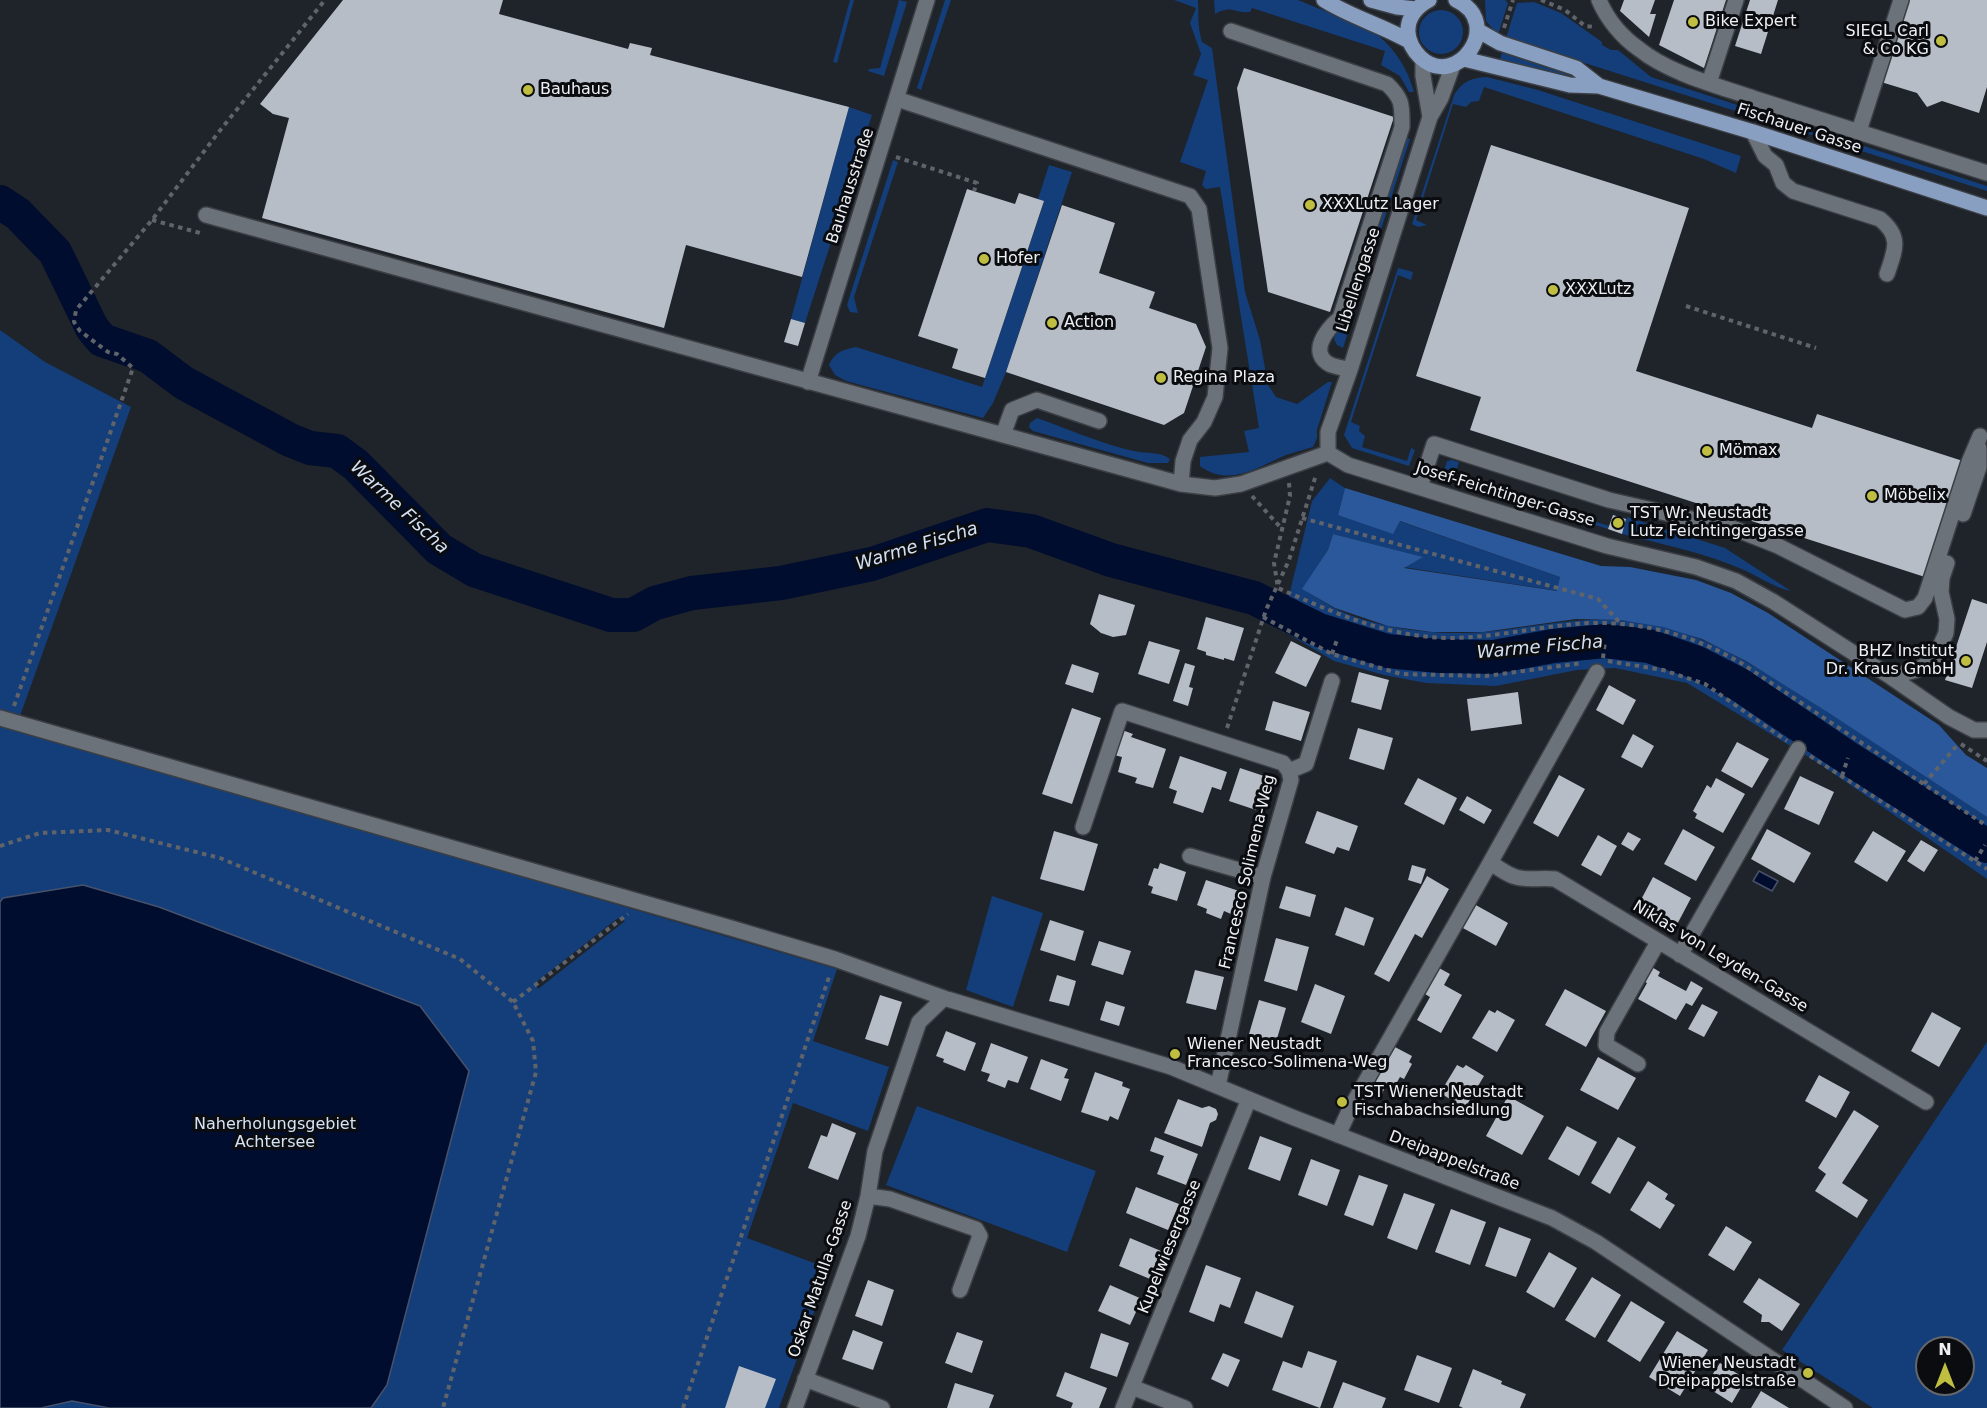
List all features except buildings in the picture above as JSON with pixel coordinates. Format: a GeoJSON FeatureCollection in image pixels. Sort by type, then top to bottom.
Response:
{"type":"FeatureCollection","features":[{"type":"Feature","properties":{"kind":"main road"},"geometry":{"type":"LineString","coordinates":[[1324,0],[1341,11],[1387,29],[1409,41]]}},
{"type":"Feature","properties":{"kind":"main road"},"geometry":{"type":"LineString","coordinates":[[1371,0],[1397,8],[1422,4]]}},
{"type":"Feature","properties":{"kind":"main road"},"geometry":{"type":"LineString","coordinates":[[1456,0],[1472,5],[1477,30],[1476,41],[1471,51],[1459,62]]}},
{"type":"Feature","properties":{"kind":"main road"},"geometry":{"type":"LineString","coordinates":[[1422,4],[1410,19],[1408,30],[1409,41],[1414,52],[1423,60]]}},
{"type":"Feature","properties":{"kind":"main road","name":"Fischauer Gasse"},"geometry":{"type":"LineString","coordinates":[[1477,30],[1500,43],[1576,68],[1599,86]]}},
{"type":"Feature","properties":{"kind":"main road","name":"Fischauer Gasse"},"geometry":{"type":"LineString","coordinates":[[1423,60],[1432,65],[1459,62],[1570,85],[1599,86],[1753,132],[1987,208]]}},
{"type":"Feature","properties":{"kind":"street","name":"Bauhausstraße"},"geometry":{"type":"LineString","coordinates":[[808,382],[927,0]]}},
{"type":"Feature","properties":{"kind":"street"},"geometry":{"type":"LineString","coordinates":[[1709,82],[1736,0]]}},
{"type":"Feature","properties":{"kind":"street"},"geometry":{"type":"LineString","coordinates":[[1859,131],[1902,0]]}},
{"type":"Feature","properties":{"kind":"street"},"geometry":{"type":"LineString","coordinates":[[1605,4],[1614,25],[1639,50],[1667,66],[1709,82],[1987,173]]}},
{"type":"Feature","properties":{"kind":"street"},"geometry":{"type":"LineString","coordinates":[[1230,32],[1387,84],[1398,94],[1402,111],[1402,127],[1340,318],[1326,329],[1320,343],[1321,355],[1330,364],[1350,370]]}},
{"type":"Feature","properties":{"kind":"street","name":"Libellengasse"},"geometry":{"type":"LineString","coordinates":[[1423,60],[1423,76],[1430,117]]}},
{"type":"Feature","properties":{"kind":"street","name":"Libellengasse"},"geometry":{"type":"LineString","coordinates":[[1328,453],[1328,432],[1350,370],[1430,117],[1459,62]]}},
{"type":"Feature","properties":{"kind":"street"},"geometry":{"type":"LineString","coordinates":[[897,99],[1190,196],[1199,209],[1220,348],[1215,397],[1204,422],[1190,440],[1183,461],[1181,484]]}},
{"type":"Feature","properties":{"kind":"street"},"geometry":{"type":"LineString","coordinates":[[1753,132],[1765,156],[1776,165],[1783,183],[1793,191],[1880,219],[1889,227],[1894,236],[1896,248],[1887,274]]}},
{"type":"Feature","properties":{"kind":"street"},"geometry":{"type":"LineString","coordinates":[[206,215],[1181,484],[1215,488],[1241,484],[1328,453]]}},
{"type":"Feature","properties":{"kind":"street"},"geometry":{"type":"LineString","coordinates":[[1003,435],[1012,410],[1037,400],[1100,421]]}},
{"type":"Feature","properties":{"kind":"street"},"geometry":{"type":"LineString","coordinates":[[1420,487],[1434,444],[1609,500],[1735,529],[1778,546],[1905,610],[1918,607],[1925,598],[1969,462],[1980,436],[1979,467],[1942,578],[1941,592],[1947,619],[1946,633],[1934,660],[1916,670],[1892,677]]}},
{"type":"Feature","properties":{"kind":"street","name":"Josef-Feichtinger-Gasse"},"geometry":{"type":"LineString","coordinates":[[1328,453],[1348,465],[1607,546],[1696,567],[1737,581],[1892,677],[1949,717],[1974,730],[1987,730]]}},
{"type":"Feature","properties":{"kind":"street"},"geometry":{"type":"LineString","coordinates":[[1338,1135],[1350,1109],[1490,863],[1594,667]]}},
{"type":"Feature","properties":{"kind":"street"},"geometry":{"type":"LineString","coordinates":[[1290,771],[1306,764],[1332,681]]}},
{"type":"Feature","properties":{"kind":"street","name":"Francesco Solimena-Weg"},"geometry":{"type":"LineString","coordinates":[[1083,827],[1122,711],[1283,763],[1290,771],[1291,780],[1263,877],[1218,1086]]}},
{"type":"Feature","properties":{"kind":"street","name":"Dreipappelstraße"},"geometry":{"type":"LineString","coordinates":[[4,720],[835,959],[944,998],[1171,1066],[1561,1223],[1596,1242],[1845,1408]]}},
{"type":"Feature","properties":{"kind":"street"},"geometry":{"type":"LineString","coordinates":[[1680,955],[1798,749]]}},
{"type":"Feature","properties":{"kind":"street"},"geometry":{"type":"LineString","coordinates":[[1190,856],[1263,877]]}},
{"type":"Feature","properties":{"kind":"street","name":"Niklas von Leyden-Gasse"},"geometry":{"type":"LineString","coordinates":[[1490,863],[1515,877],[1555,879],[1926,1102]]}},
{"type":"Feature","properties":{"kind":"street"},"geometry":{"type":"LineString","coordinates":[[1638,1064],[1606,1045],[1606,1032],[1658,942]]}},
{"type":"Feature","properties":{"kind":"street","name":"Oskar Matulla-Gasse"},"geometry":{"type":"LineString","coordinates":[[795,1408],[858,1236],[868,1196],[875,1150],[919,1022],[944,998]]}},
{"type":"Feature","properties":{"kind":"street","name":"Kupelwiesergasse"},"geometry":{"type":"LineString","coordinates":[[1123,1408],[1249,1099]]}},
{"type":"Feature","properties":{"kind":"street"},"geometry":{"type":"LineString","coordinates":[[868,1196],[890,1199],[976,1230],[980,1236],[960,1290]]}},
{"type":"Feature","properties":{"kind":"street"},"geometry":{"type":"LineString","coordinates":[[805,1379],[882,1408]]}},
{"type":"Feature","properties":{"kind":"street"},"geometry":{"type":"LineString","coordinates":[[1132,1387],[1185,1408]]}},
{"type":"Feature","properties":{"kind":"path"},"geometry":{"type":"LineString","coordinates":[[4,720],[133,368],[117,354],[108,352],[80,331],[74,322],[76,310],[152,220],[218,133],[325,0]]}},
{"type":"Feature","properties":{"kind":"path"},"geometry":{"type":"LineString","coordinates":[[1541,0],[1564,10],[1585,26],[1594,28],[1614,25]]}},
{"type":"Feature","properties":{"kind":"path"},"geometry":{"type":"LineString","coordinates":[[880,152],[977,183],[974,191]]}},
{"type":"Feature","properties":{"kind":"path"},"geometry":{"type":"LineString","coordinates":[[1686,306],[1816,348]]}},
{"type":"Feature","properties":{"kind":"path"},"geometry":{"type":"LineString","coordinates":[[1221,743],[1263,617],[1278,588],[1317,474],[1328,453]]}},
{"type":"Feature","properties":{"kind":"path"},"geometry":{"type":"LineString","coordinates":[[1278,588],[1274,562],[1290,496],[1289,467]]}},
{"type":"Feature","properties":{"kind":"path"},"geometry":{"type":"LineString","coordinates":[[1241,484],[1282,529]]}},
{"type":"Feature","properties":{"kind":"path"},"geometry":{"type":"LineString","coordinates":[[1302,518],[1598,599],[1621,624]]}},
{"type":"Feature","properties":{"kind":"path"},"geometry":{"type":"LineString","coordinates":[[1278,588],[1366,625],[1417,635],[1447,638],[1469,637],[1577,623],[1621,624],[1661,631],[1700,642],[1741,663],[1987,826]]}},
{"type":"Feature","properties":{"kind":"path"},"geometry":{"type":"LineString","coordinates":[[1263,617],[1332,654],[1401,674],[1486,676],[1594,667]]}},
{"type":"Feature","properties":{"kind":"path"},"geometry":{"type":"LineString","coordinates":[[1332,654],[1338,637]]}},
{"type":"Feature","properties":{"kind":"path"},"geometry":{"type":"LineString","coordinates":[[1605,640],[1603,660],[1663,670],[1705,684],[1798,749],[1987,869]]}},
{"type":"Feature","properties":{"kind":"path"},"geometry":{"type":"LineString","coordinates":[[1924,784],[1959,743]]}},
{"type":"Feature","properties":{"kind":"path"},"geometry":{"type":"LineString","coordinates":[[1842,776],[1848,758]]}},
{"type":"Feature","properties":{"kind":"path"},"geometry":{"type":"LineString","coordinates":[[0,846],[40,833],[108,830],[220,858],[460,959],[513,1002],[533,1041],[536,1072],[442,1408]]}},
{"type":"Feature","properties":{"kind":"path"},"geometry":{"type":"LineString","coordinates":[[1975,861],[1985,845]]}},
{"type":"Feature","properties":{"kind":"path"},"geometry":{"type":"LineString","coordinates":[[513,1002],[643,903]]}},
{"type":"Feature","properties":{"kind":"path"},"geometry":{"type":"LineString","coordinates":[[683,1408],[835,959]]}},
{"type":"Feature","properties":{"kind":"green space"},"geometry":{"type":"Polygon","coordinates":[[[850,0],[854,0],[837,63],[833,62],[850,0]]]}},
{"type":"Feature","properties":{"kind":"green space"},"geometry":{"type":"Polygon","coordinates":[[[899,0],[907,2],[884,76],[868,71],[880,68],[899,0]]]}},
{"type":"Feature","properties":{"kind":"green space"},"geometry":{"type":"Polygon","coordinates":[[[945,0],[951,0],[921,90],[917,88],[945,0]]]}},
{"type":"Feature","properties":{"kind":"green space"},"geometry":{"type":"Polygon","coordinates":[[[1174,0],[1198,0],[1202,42],[1212,48],[1245,292],[1260,340],[1268,385],[1276,397],[1297,404],[1328,382],[1332,382],[1313,447],[1286,455],[1254,470],[1233,475],[1211,472],[1200,466],[1200,457],[1249,452],[1244,431],[1259,428],[1220,187],[1206,189],[1202,185],[1206,171],[1180,162],[1208,80],[1193,75],[1201,54],[1190,23],[1196,8],[1174,0]]]}},
{"type":"Feature","properties":{"kind":"green space"},"geometry":{"type":"Polygon","coordinates":[[[1214,0],[1298,0],[1381,34],[1380,37],[1392,49],[1409,76],[1414,92],[1409,92],[1400,76],[1381,65],[1385,51],[1252,8],[1250,12],[1226,10],[1215,14],[1214,0]]]}},
{"type":"Feature","properties":{"kind":"green space"},"geometry":{"type":"Polygon","coordinates":[[[1485,0],[1505,0],[1508,3],[1498,35],[1486,21],[1485,0]]]}},
{"type":"Feature","properties":{"kind":"green space"},"geometry":{"type":"Polygon","coordinates":[[[1534,2],[1561,13],[1602,42],[1602,45],[1611,50],[1618,50],[1651,77],[1987,186],[1987,191],[1506,38],[1517,3],[1534,2]]]}},
{"type":"Feature","properties":{"kind":"green space"},"geometry":{"type":"Polygon","coordinates":[[[1441,10],[1456,17],[1463,32],[1456,47],[1441,54],[1426,47],[1419,32],[1426,17],[1441,10]]]}},
{"type":"Feature","properties":{"kind":"green space"},"geometry":{"type":"Polygon","coordinates":[[[1502,53],[1573,76],[1572,79],[1500,59],[1502,53]]]}},
{"type":"Feature","properties":{"kind":"green space"},"geometry":{"type":"Polygon","coordinates":[[[1487,77],[1538,90],[1741,156],[1736,173],[1704,159],[1484,87],[1479,101],[1471,102],[1466,107],[1453,104],[1416,220],[1427,225],[1418,227],[1412,224],[1454,95],[1468,81],[1487,77]]]}},
{"type":"Feature","properties":{"kind":"green space"},"geometry":{"type":"Polygon","coordinates":[[[849,107],[872,115],[805,323],[791,319],[849,107]]]}},
{"type":"Feature","properties":{"kind":"green space"},"geometry":{"type":"Polygon","coordinates":[[[1407,138],[1410,139],[1343,348],[1337,345],[1334,339],[1336,333],[1346,327],[1407,138]]]}},
{"type":"Feature","properties":{"kind":"green space"},"geometry":{"type":"Polygon","coordinates":[[[893,160],[898,162],[854,297],[858,313],[850,312],[847,305],[893,160]]]}},
{"type":"Feature","properties":{"kind":"green space"},"geometry":{"type":"Polygon","coordinates":[[[1049,165],[1072,172],[1006,372],[993,403],[983,418],[846,381],[835,375],[829,365],[836,354],[856,347],[982,387],[1044,202],[1038,199],[1049,165]]]}},
{"type":"Feature","properties":{"kind":"green space"},"geometry":{"type":"Polygon","coordinates":[[[1398,268],[1413,272],[1411,280],[1398,275],[1351,422],[1360,426],[1359,431],[1365,436],[1362,447],[1407,461],[1411,448],[1415,450],[1409,466],[1352,448],[1344,435],[1398,268]]]}},
{"type":"Feature","properties":{"kind":"green space"},"geometry":{"type":"Polygon","coordinates":[[[0,330],[45,362],[131,407],[20,716],[0,710],[0,330]]]}},
{"type":"Feature","properties":{"kind":"green space"},"geometry":{"type":"Polygon","coordinates":[[[1037,418],[1110,445],[1166,456],[1170,459],[1168,463],[1148,463],[1033,431],[1029,427],[1030,423],[1037,418]]]}},
{"type":"Feature","properties":{"kind":"green space"},"geometry":{"type":"Polygon","coordinates":[[[1447,461],[1459,462],[1455,476],[1609,526],[1608,529],[1442,477],[1447,461]]]}},
{"type":"Feature","properties":{"kind":"green space"},"geometry":{"type":"Polygon","coordinates":[[[1330,478],[1345,488],[1338,515],[1399,521],[1560,577],[1558,591],[1403,567],[1422,557],[1333,534],[1328,550],[1303,589],[1334,608],[1388,626],[1427,632],[1484,632],[1574,621],[1617,620],[1664,627],[1700,639],[1752,665],[1785,685],[1987,817],[1987,879],[1820,764],[1687,683],[1615,668],[1577,670],[1496,686],[1426,683],[1384,675],[1334,661],[1273,625],[1275,618],[1288,600],[1312,501],[1330,478]]]}},
{"type":"Feature","properties":{"kind":"green space"},"geometry":{"type":"Polygon","coordinates":[[[1627,517],[1725,548],[1791,591],[1777,587],[1725,562],[1622,534],[1627,517]]]}},
{"type":"Feature","properties":{"kind":"green space","name":"Naherholungsgebiet Achtersee"},"geometry":{"type":"Polygon","coordinates":[[[0,724],[837,969],[813,1041],[889,1067],[868,1131],[793,1103],[747,1238],[830,1269],[779,1408],[0,1408],[0,724]],[[618,918],[535,983],[538,989],[625,921],[618,918]]]}},
{"type":"Feature","properties":{"kind":"green space"},"geometry":{"type":"Polygon","coordinates":[[[992,896],[1043,913],[1013,1007],[966,990],[992,896]]]}},
{"type":"Feature","properties":{"kind":"green space"},"geometry":{"type":"Polygon","coordinates":[[[1987,1042],[1987,1408],[1873,1408],[1782,1350],[1987,1042]]]}},
{"type":"Feature","properties":{"kind":"green space"},"geometry":{"type":"Polygon","coordinates":[[[917,1106],[1096,1171],[1067,1252],[886,1185],[917,1106]]]}},
{"type":"Feature","properties":{"kind":"shaded area"},"geometry":{"type":"Polygon","coordinates":[[[1345,488],[1601,566],[1630,567],[1696,580],[1731,593],[1768,613],[1939,725],[1966,755],[1987,768],[1987,817],[1746,661],[1702,639],[1663,627],[1621,620],[1576,619],[1483,632],[1432,632],[1388,626],[1335,608],[1302,589],[1328,550],[1333,534],[1423,557],[1404,568],[1557,591],[1560,577],[1400,521],[1393,534],[1338,515],[1345,488]]]}},
{"type":"Feature","properties":{"kind":"shaded area"},"geometry":{"type":"Polygon","coordinates":[[[1759,871],[1778,881],[1772,891],[1753,881],[1759,871]]]}},
{"type":"Feature","properties":{"kind":"shaded area","name":"Naherholungsgebiet Achtersee"},"geometry":{"type":"Polygon","coordinates":[[[83,885],[159,907],[420,1006],[469,1071],[387,1385],[371,1408],[109,1408],[72,1401],[41,1408],[0,1408],[0,902],[3,898],[83,885]]]}},
{"type":"Feature","properties":{"kind":"waterway","name":"Warme Fischa"},"geometry":{"type":"LineString","coordinates":[[0,202],[18,214],[55,252],[92,328],[102,340],[148,356],[184,383],[290,440],[310,448],[337,451],[356,465],[439,549],[474,570],[611,615],[633,615],[655,603],[692,593],[781,583],[872,564],[987,525],[1031,531],[1111,560],[1254,598],[1319,630],[1387,651],[1439,656],[1494,657],[1553,646],[1605,641],[1649,646],[1695,662],[1740,685],[1848,758],[1987,846]]}},
{"type":"Feature","properties":{"kind":"place","name":"Bike Expert"},"geometry":{"type":"Point","coordinates":[1693,22]}},
{"type":"Feature","properties":{"kind":"place","name":"SIEGL Carl & Co KG"},"geometry":{"type":"Point","coordinates":[1941,41]}},
{"type":"Feature","properties":{"kind":"place","name":"Bauhaus"},"geometry":{"type":"Point","coordinates":[528,90]}},
{"type":"Feature","properties":{"kind":"place","name":"XXXLutz Lager"},"geometry":{"type":"Point","coordinates":[1310,205]}},
{"type":"Feature","properties":{"kind":"place","name":"Hofer"},"geometry":{"type":"Point","coordinates":[984,259]}},
{"type":"Feature","properties":{"kind":"place","name":"XXXLutz"},"geometry":{"type":"Point","coordinates":[1553,290]}},
{"type":"Feature","properties":{"kind":"place","name":"Action"},"geometry":{"type":"Point","coordinates":[1052,323]}},
{"type":"Feature","properties":{"kind":"place","name":"Regina Plaza"},"geometry":{"type":"Point","coordinates":[1161,378]}},
{"type":"Feature","properties":{"kind":"place","name":"Mömax"},"geometry":{"type":"Point","coordinates":[1707,451]}},
{"type":"Feature","properties":{"kind":"place","name":"Möbelix"},"geometry":{"type":"Point","coordinates":[1872,496]}},
{"type":"Feature","properties":{"kind":"place","name":"TST Wr. Neustadt Lutz Feichtingergasse"},"geometry":{"type":"Point","coordinates":[1618,523]}},
{"type":"Feature","properties":{"kind":"place","name":"BHZ Institut Dr. Kraus GmbH"},"geometry":{"type":"Point","coordinates":[1966,661]}},
{"type":"Feature","properties":{"kind":"place","name":"Wiener Neustadt Francesco-Solimena-Weg"},"geometry":{"type":"Point","coordinates":[1175,1054]}},
{"type":"Feature","properties":{"kind":"place","name":"TST Wiener Neustadt Fischabachsiedlung"},"geometry":{"type":"Point","coordinates":[1342,1102]}},
{"type":"Feature","properties":{"kind":"place","name":"Wiener Neustadt Dreipappelstraße"},"geometry":{"type":"Point","coordinates":[1808,1373]}}]}
